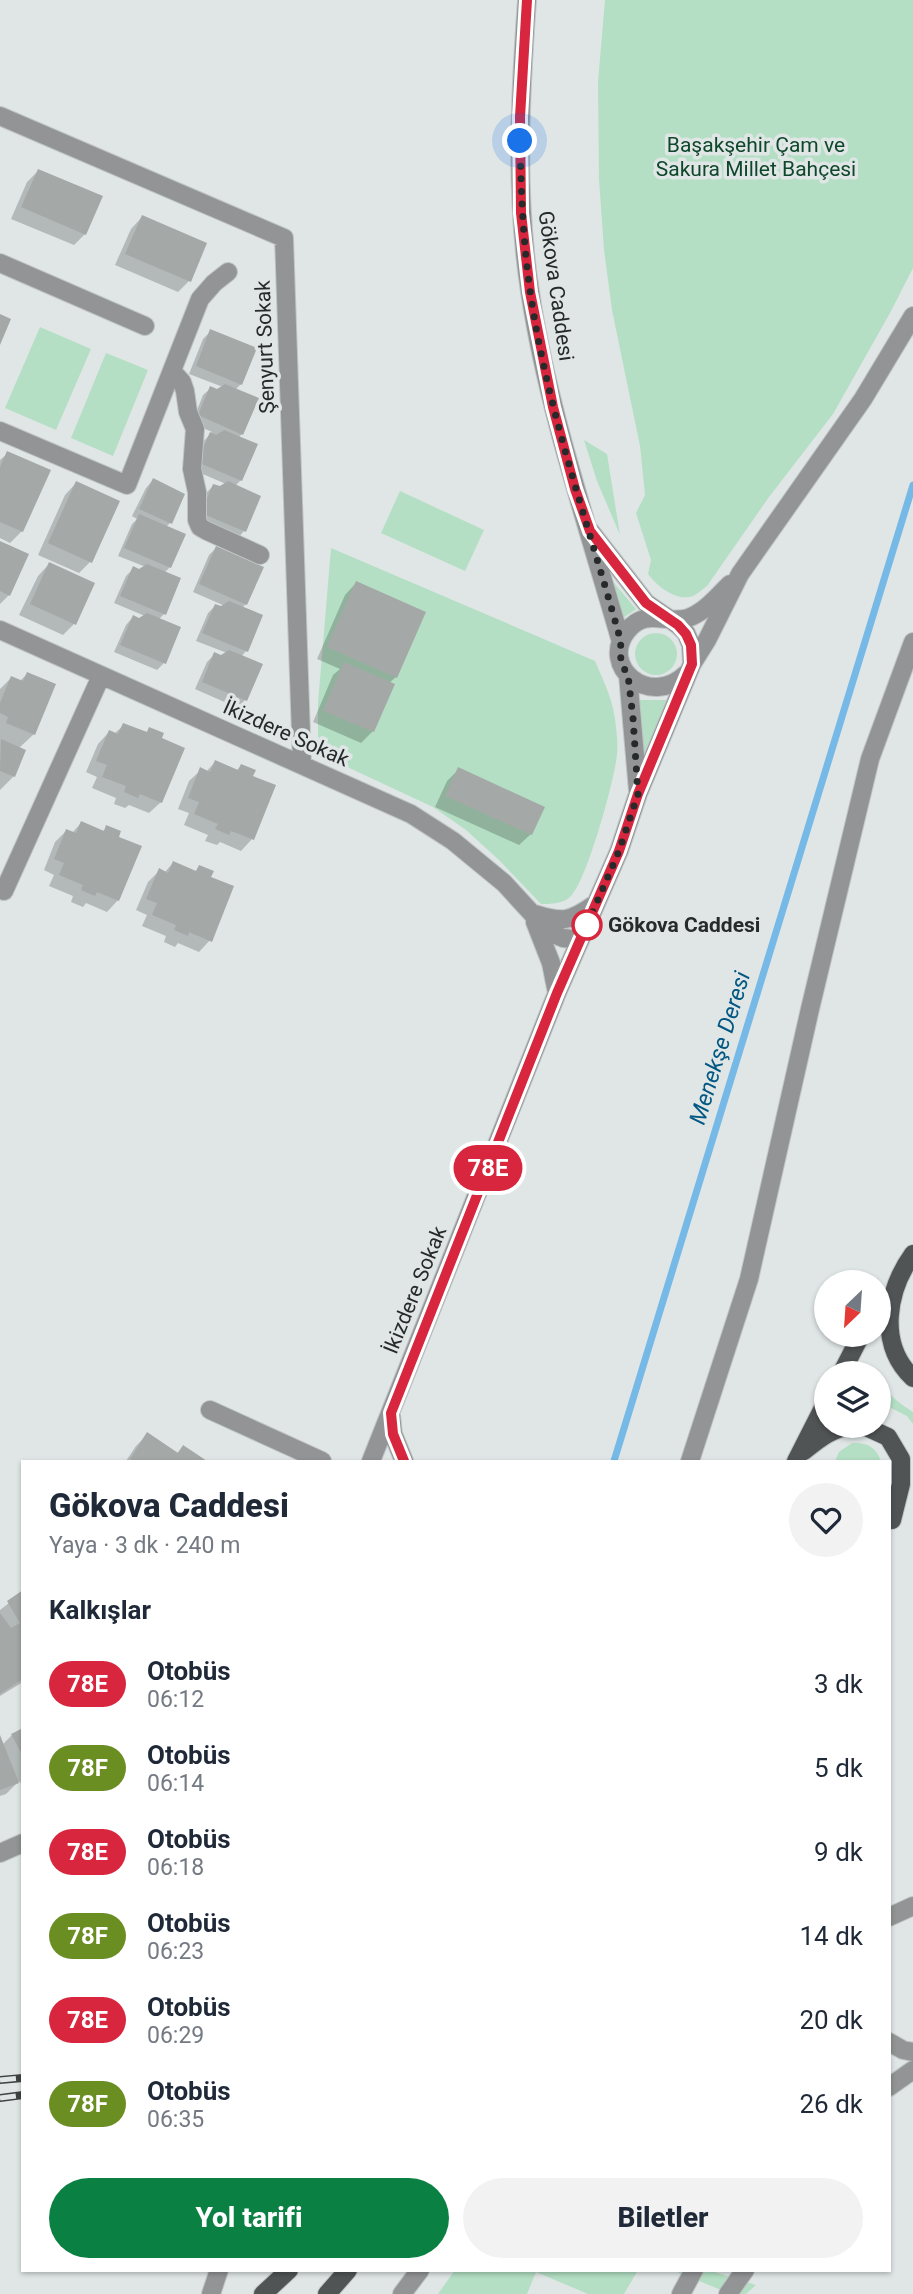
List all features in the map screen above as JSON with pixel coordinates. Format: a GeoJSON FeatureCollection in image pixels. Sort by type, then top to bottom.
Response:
{"type":"FeatureCollection","features":[{"type":"Feature","properties":{"kind":"main road"},"geometry":{"type":"LineString","coordinates":[[891,1287],[910,1259]]}},
{"type":"Feature","properties":{"kind":"main road"},"geometry":{"type":"LineString","coordinates":[[910,1259],[892,1291],[889,1320],[894,1348],[913,1378]]}},
{"type":"Feature","properties":{"kind":"main road"},"geometry":{"type":"LineString","coordinates":[[798,1458],[814,1426]]}},
{"type":"Feature","properties":{"kind":"main road"},"geometry":{"type":"LineString","coordinates":[[798,1458],[820,1438]]}},
{"type":"Feature","properties":{"kind":"main road"},"geometry":{"type":"LineString","coordinates":[[889,1438],[901,1459],[901,1484],[891,1519]]}},
{"type":"Feature","properties":{"kind":"main road"},"geometry":{"type":"LineString","coordinates":[[891,1521],[913,1498]]}},
{"type":"Feature","properties":{"kind":"main road"},"geometry":{"type":"LineString","coordinates":[[263,2294],[287,2272]]}},
{"type":"Feature","properties":{"kind":"main road"},"geometry":{"type":"LineString","coordinates":[[327,2294],[346,2272]]}},
{"type":"Feature","properties":{"kind":"street","name":"Gökova Caddesi"},"geometry":{"type":"LineString","coordinates":[[527,0],[520,117],[521,213],[530,292],[553,407],[621,642],[622,665],[628,675],[638,794]]}},
{"type":"Feature","properties":{"kind":"street","name":"Şenyurt Sokak"},"geometry":{"type":"LineString","coordinates":[[0,116],[284,238],[302,764]]}},
{"type":"Feature","properties":{"kind":"street"},"geometry":{"type":"LineString","coordinates":[[0,263],[145,326]]}},
{"type":"Feature","properties":{"kind":"street"},"geometry":{"type":"LineString","coordinates":[[0,431],[127,485],[200,299],[228,272]]}},
{"type":"Feature","properties":{"kind":"street"},"geometry":{"type":"LineString","coordinates":[[628,675],[636,683],[659,688],[670,686],[690,669],[740,574],[863,399],[913,316]]}},
{"type":"Feature","properties":{"kind":"street"},"geometry":{"type":"LineString","coordinates":[[172,371],[182,382],[188,412],[195,429],[192,475],[197,492],[196,511],[200,527],[260,555]]}},
{"type":"Feature","properties":{"kind":"street","name":"Gökova Caddesi"},"geometry":{"type":"LineString","coordinates":[[580,940],[619,851],[638,794],[690,669],[691,645],[678,625],[646,603],[590,531]]}},
{"type":"Feature","properties":{"kind":"street"},"geometry":{"type":"LineString","coordinates":[[621,642],[634,624],[645,618],[687,618],[706,607],[740,574]]}},
{"type":"Feature","properties":{"kind":"street","name":"İkizdere Sokak"},"geometry":{"type":"LineString","coordinates":[[0,631],[411,814],[453,841],[504,883],[531,913]]}},
{"type":"Feature","properties":{"kind":"street"},"geometry":{"type":"LineString","coordinates":[[690,1460],[749,1279],[870,759],[913,642]]}},
{"type":"Feature","properties":{"kind":"street"},"geometry":{"type":"LineString","coordinates":[[0,889],[4,891],[101,676]]}},
{"type":"Feature","properties":{"kind":"street"},"geometry":{"type":"LineString","coordinates":[[531,913],[555,920],[567,920],[596,903]]}},
{"type":"Feature","properties":{"kind":"street"},"geometry":{"type":"LineString","coordinates":[[531,913],[549,932],[563,938],[580,940]]}},
{"type":"Feature","properties":{"kind":"street"},"geometry":{"type":"LineString","coordinates":[[531,913],[551,963],[557,993]]}},
{"type":"Feature","properties":{"kind":"street","name":"İkizdere Sokak"},"geometry":{"type":"LineString","coordinates":[[372,1460],[580,940]]}},
{"type":"Feature","properties":{"kind":"street"},"geometry":{"type":"LineString","coordinates":[[210,1410],[320,1460]]}},
{"type":"Feature","properties":{"kind":"street"},"geometry":{"type":"LineString","coordinates":[[391,1413],[393,1434],[404,1460]]}},
{"type":"Feature","properties":{"kind":"street"},"geometry":{"type":"LineString","coordinates":[[0,1853],[21,1844]]}},
{"type":"Feature","properties":{"kind":"street"},"geometry":{"type":"LineString","coordinates":[[891,1916],[913,1906]]}},
{"type":"Feature","properties":{"kind":"street"},"geometry":{"type":"LineString","coordinates":[[891,2043],[913,2052]]}},
{"type":"Feature","properties":{"kind":"street"},"geometry":{"type":"LineString","coordinates":[[891,2086],[913,2070]]}},
{"type":"Feature","properties":{"kind":"street"},"geometry":{"type":"LineString","coordinates":[[211,2294],[218,2272]]}},
{"type":"Feature","properties":{"kind":"street"},"geometry":{"type":"LineString","coordinates":[[402,2294],[418,2272]]}},
{"type":"Feature","properties":{"kind":"street"},"geometry":{"type":"LineString","coordinates":[[683,2292],[693,2272]]}},
{"type":"Feature","properties":{"kind":"street"},"geometry":{"type":"LineString","coordinates":[[729,2294],[744,2272]]}},
{"type":"Feature","properties":{"kind":"green space","name":"Başakşehir Çam ve Sakura Millet Bahçesi"},"geometry":{"type":"Polygon","coordinates":[[[605,0],[913,0],[913,268],[833,414],[769,497],[707,586],[687,597],[667,592],[648,574],[651,560],[636,513],[645,495],[640,446],[612,310],[599,179],[598,82],[605,0]]]}},
{"type":"Feature","properties":{"kind":"green space"},"geometry":{"type":"Polygon","coordinates":[[[40,327],[91,349],[56,430],[5,408],[40,327]]]}},
{"type":"Feature","properties":{"kind":"green space"},"geometry":{"type":"Polygon","coordinates":[[[106,353],[148,370],[113,456],[71,438],[106,353]]]}},
{"type":"Feature","properties":{"kind":"green space"},"geometry":{"type":"Polygon","coordinates":[[[584,440],[607,454],[620,535],[597,481],[584,440]]]}},
{"type":"Feature","properties":{"kind":"green space"},"geometry":{"type":"Polygon","coordinates":[[[400,491],[484,530],[465,571],[381,533],[400,491]]]}},
{"type":"Feature","properties":{"kind":"green space"},"geometry":{"type":"Polygon","coordinates":[[[331,548],[595,661],[613,709],[617,754],[606,806],[592,851],[585,871],[568,899],[541,904],[466,830],[433,807],[343,765],[326,752],[318,736],[318,703],[331,548]]]}},
{"type":"Feature","properties":{"kind":"green space"},"geometry":{"type":"Polygon","coordinates":[[[604,565],[614,583],[636,609],[620,620],[604,565]]]}},
{"type":"Feature","properties":{"kind":"green space"},"geometry":{"type":"Polygon","coordinates":[[[656,633],[671,639],[677,654],[671,669],[656,675],[641,669],[635,654],[641,639],[656,633]]]}},
{"type":"Feature","properties":{"kind":"green space"},"geometry":{"type":"Polygon","coordinates":[[[639,700],[670,700],[642,767],[639,700]]]}},
{"type":"Feature","properties":{"kind":"green space"},"geometry":{"type":"Polygon","coordinates":[[[891,1395],[913,1412],[913,1424],[907,1416],[891,1408],[891,1395]]]}},
{"type":"Feature","properties":{"kind":"green space"},"geometry":{"type":"Polygon","coordinates":[[[852,1443],[862,1443],[870,1446],[880,1460],[835,1460],[839,1452],[852,1443]]]}},
{"type":"Feature","properties":{"kind":"green space"},"geometry":{"type":"Polygon","coordinates":[[[454,2272],[536,2272],[527,2294],[438,2294],[454,2272]]]}},
{"type":"Feature","properties":{"kind":"green space"},"geometry":{"type":"Polygon","coordinates":[[[536,2272],[637,2272],[624,2294],[588,2294],[536,2272]]]}},
{"type":"Feature","properties":{"kind":"green space"},"geometry":{"type":"Polygon","coordinates":[[[677,2272],[714,2272],[756,2285],[746,2294],[731,2294],[677,2272]]]}},
{"type":"Feature","properties":{"kind":"building"},"geometry":{"type":"Polygon","coordinates":[[[38,169],[103,196],[86,235],[21,207],[38,169]]]}},
{"type":"Feature","properties":{"kind":"building"},"geometry":{"type":"Polygon","coordinates":[[[142,215],[207,243],[191,282],[125,254],[142,215]]]}},
{"type":"Feature","properties":{"kind":"building"},"geometry":{"type":"Polygon","coordinates":[[[0,314],[11,319],[0,345],[0,314]]]}},
{"type":"Feature","properties":{"kind":"building"},"geometry":{"type":"Polygon","coordinates":[[[210,329],[257,348],[242,385],[196,366],[210,329]]]}},
{"type":"Feature","properties":{"kind":"building"},"geometry":{"type":"Polygon","coordinates":[[[225,384],[259,398],[243,435],[198,415],[210,386],[217,389],[225,384]]]}},
{"type":"Feature","properties":{"kind":"building"},"geometry":{"type":"Polygon","coordinates":[[[224,430],[258,444],[242,481],[197,462],[210,432],[216,435],[224,430]]]}},
{"type":"Feature","properties":{"kind":"building"},"geometry":{"type":"Polygon","coordinates":[[[7,451],[51,470],[23,532],[0,522],[0,467],[7,451]]]}},
{"type":"Feature","properties":{"kind":"building"},"geometry":{"type":"Polygon","coordinates":[[[153,478],[185,494],[172,524],[139,509],[153,478]]]}},
{"type":"Feature","properties":{"kind":"building"},"geometry":{"type":"Polygon","coordinates":[[[76,481],[120,501],[92,563],[48,543],[76,481]]]}},
{"type":"Feature","properties":{"kind":"building"},"geometry":{"type":"Polygon","coordinates":[[[228,481],[261,496],[246,532],[201,513],[213,484],[220,486],[228,481]]]}},
{"type":"Feature","properties":{"kind":"building"},"geometry":{"type":"Polygon","coordinates":[[[139,514],[186,534],[171,568],[124,548],[139,514]]]}},
{"type":"Feature","properties":{"kind":"building"},"geometry":{"type":"Polygon","coordinates":[[[0,541],[29,554],[10,596],[0,591],[0,541]]]}},
{"type":"Feature","properties":{"kind":"building"},"geometry":{"type":"Polygon","coordinates":[[[216,546],[264,567],[247,605],[199,584],[216,546]]]}},
{"type":"Feature","properties":{"kind":"building"},"geometry":{"type":"Polygon","coordinates":[[[49,562],[95,583],[76,625],[30,604],[49,562]]]}},
{"type":"Feature","properties":{"kind":"building"},"geometry":{"type":"Polygon","coordinates":[[[147,564],[181,578],[166,615],[120,596],[133,566],[139,569],[147,564]]]}},
{"type":"Feature","properties":{"kind":"building"},"geometry":{"type":"Polygon","coordinates":[[[356,581],[426,612],[397,678],[327,647],[356,581]]]}},
{"type":"Feature","properties":{"kind":"building"},"geometry":{"type":"Polygon","coordinates":[[[229,601],[263,615],[248,652],[202,633],[215,604],[221,606],[229,601]]]}},
{"type":"Feature","properties":{"kind":"building"},"geometry":{"type":"Polygon","coordinates":[[[147,613],[181,627],[166,664],[120,645],[133,615],[139,618],[147,613]]]}},
{"type":"Feature","properties":{"kind":"building"},"geometry":{"type":"Polygon","coordinates":[[[229,650],[263,664],[247,701],[202,682],[214,652],[221,655],[229,650]]]}},
{"type":"Feature","properties":{"kind":"building"},"geometry":{"type":"Polygon","coordinates":[[[344,662],[395,684],[374,732],[323,711],[344,662]]]}},
{"type":"Feature","properties":{"kind":"building"},"geometry":{"type":"Polygon","coordinates":[[[27,672],[56,684],[35,735],[6,723],[8,717],[0,713],[0,703],[11,676],[23,681],[27,672]]]}},
{"type":"Feature","properties":{"kind":"building"},"geometry":{"type":"Polygon","coordinates":[[[123,723],[147,732],[149,727],[164,733],[162,738],[185,748],[162,803],[140,794],[138,798],[124,792],[126,786],[102,777],[107,765],[96,761],[109,730],[118,734],[123,723]]]}},
{"type":"Feature","properties":{"kind":"building"},"geometry":{"type":"Polygon","coordinates":[[[1,739],[26,750],[15,777],[0,771],[1,739]]]}},
{"type":"Feature","properties":{"kind":"building"},"geometry":{"type":"Polygon","coordinates":[[[215,760],[238,770],[241,764],[256,770],[253,776],[276,785],[254,840],[231,831],[229,835],[215,829],[218,824],[194,814],[199,802],[188,798],[200,767],[210,772],[215,760]]]}},
{"type":"Feature","properties":{"kind":"building"},"geometry":{"type":"Polygon","coordinates":[[[458,767],[545,807],[532,835],[445,796],[458,767]]]}},
{"type":"Feature","properties":{"kind":"building"},"geometry":{"type":"Polygon","coordinates":[[[81,821],[104,831],[106,825],[121,831],[119,837],[142,846],[119,901],[97,892],[95,896],[81,890],[83,885],[59,875],[64,863],[54,859],[66,829],[76,833],[81,821]]]}},
{"type":"Feature","properties":{"kind":"building"},"geometry":{"type":"Polygon","coordinates":[[[173,861],[196,871],[199,865],[214,871],[211,877],[234,886],[212,942],[189,932],[188,936],[174,930],[176,925],[152,915],[157,903],[146,899],[159,868],[168,873],[173,861]]]}},
{"type":"Feature","properties":{"kind":"building"},"geometry":{"type":"Polygon","coordinates":[[[147,1432],[178,1453],[183,1445],[206,1460],[132,1460],[147,1432]]]}},
{"type":"Feature","properties":{"kind":"building"},"geometry":{"type":"Polygon","coordinates":[[[21,1591],[21,1680],[0,1694],[0,1613],[11,1628],[20,1623],[7,1601],[21,1591]]]}},
{"type":"Feature","properties":{"kind":"building"},"geometry":{"type":"Polygon","coordinates":[[[21,1729],[21,1752],[11,1734],[21,1729]]]}},
{"type":"Feature","properties":{"kind":"building"},"geometry":{"type":"Polygon","coordinates":[[[0,1735],[19,1783],[0,1790],[0,1735]]]}},
{"type":"Feature","properties":{"kind":"waterway","name":"Menekşe Deresi"},"geometry":{"type":"LineString","coordinates":[[614,1460],[913,485]]}},
{"type":"Feature","properties":{"kind":"railway"},"geometry":{"type":"LineString","coordinates":[[0,2080],[21,2078]]}},
{"type":"Feature","properties":{"kind":"railway"},"geometry":{"type":"LineString","coordinates":[[0,2098],[21,2095]]}},
{"type":"Feature","properties":{"kind":"bus line","name":"78E"},"geometry":{"type":"LineString","coordinates":[[403,1460],[393,1434],[391,1413],[557,993],[619,851],[638,794],[692,664],[691,645],[686,634],[678,625],[646,603],[590,531],[575,489],[553,407],[530,292],[521,213],[520,117],[527,0]]}},
{"type":"Feature","properties":{"kind":"place","name":"Gökova Caddesi"},"geometry":{"type":"Point","coordinates":[587,925]}},
{"type":"Feature","properties":{"kind":"route"},"geometry":{"type":"LineString","coordinates":[[520,141],[521,213],[530,292],[553,407],[621,642],[620,653],[622,665],[628,675],[633,718],[638,794],[619,851],[587,925]]}}]}
